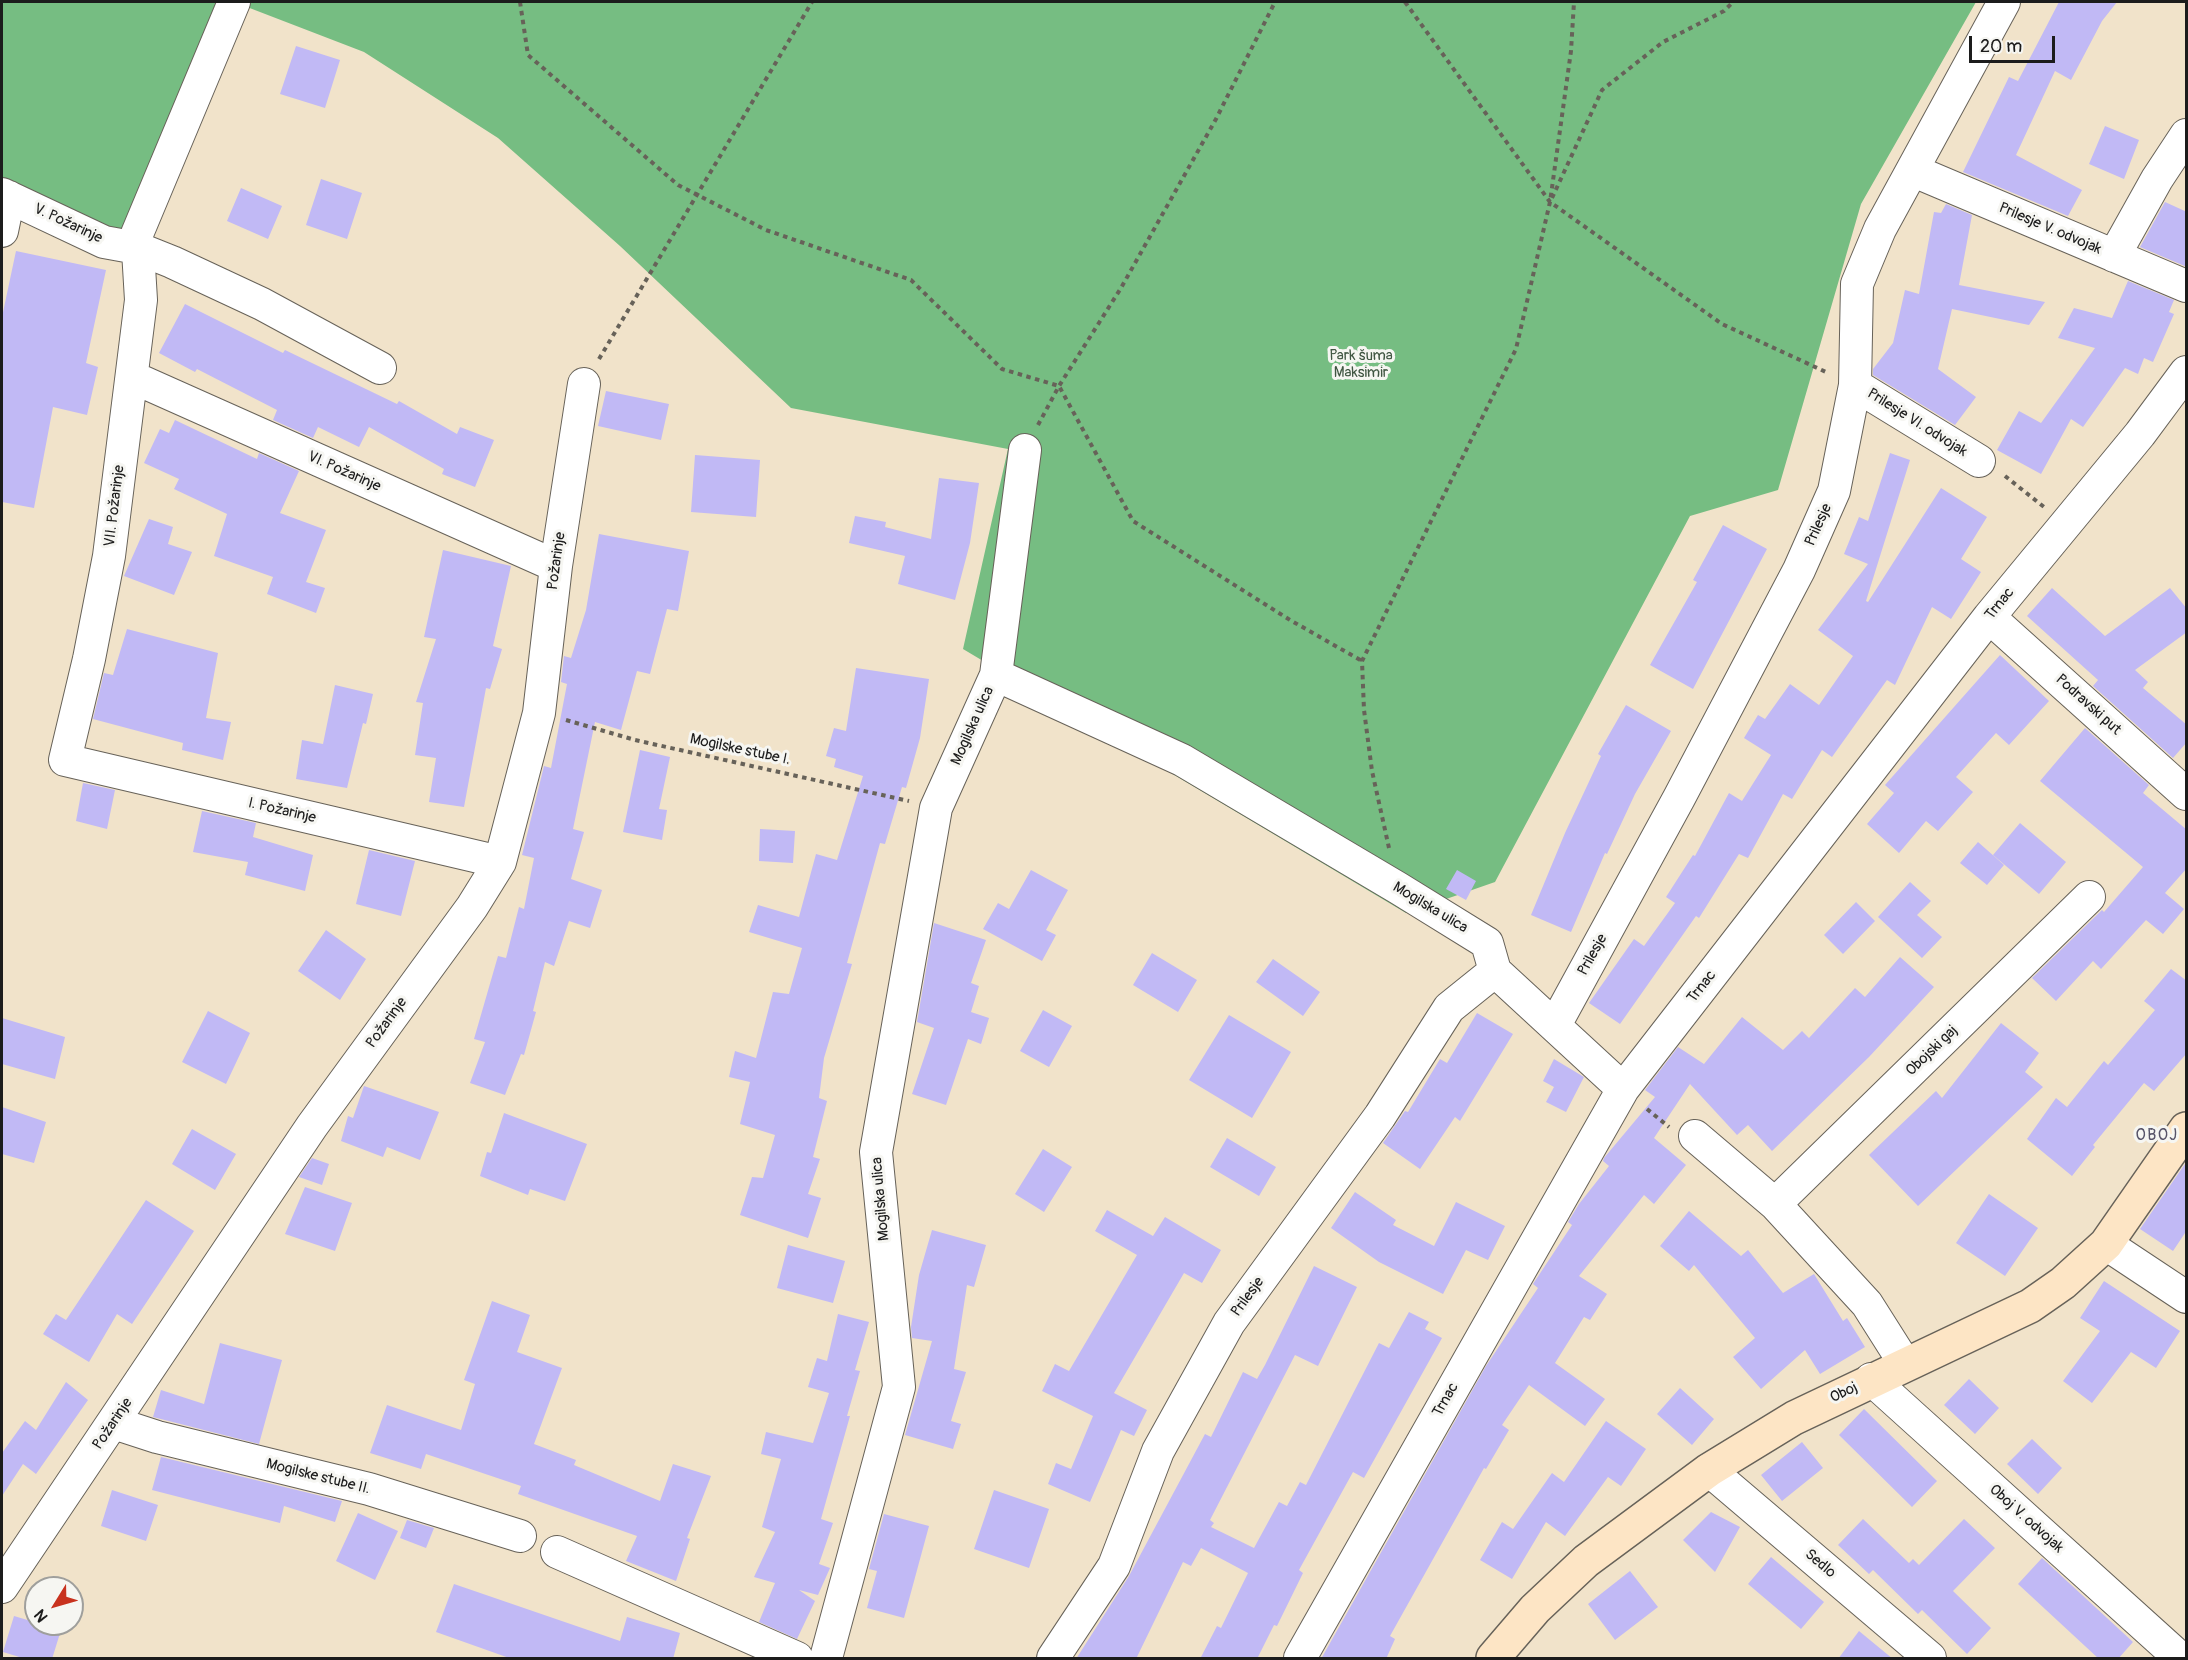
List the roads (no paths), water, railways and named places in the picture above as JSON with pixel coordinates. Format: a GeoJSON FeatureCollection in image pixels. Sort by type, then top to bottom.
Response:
{"type":"FeatureCollection","features":[{"type":"Feature","properties":{"kind":"street","name":"VII. Požarinje"},"geometry":{"type":"LineString","coordinates":[[65,760],[89,659],[109,556],[141,300],[137,234],[234,2]]}},
{"type":"Feature","properties":{"kind":"street","name":"Prilesje"},"geometry":{"type":"LineString","coordinates":[[1555,1025],[1679,798],[1799,570],[1834,491],[1855,385],[1857,285],[1880,229],[1914,171],[2004,2]]}},
{"type":"Feature","properties":{"kind":"street"},"geometry":{"type":"LineString","coordinates":[[2114,256],[2157,179],[2187,135]]}},
{"type":"Feature","properties":{"kind":"street","name":"Prilesje V. odvojak"},"geometry":{"type":"LineString","coordinates":[[1914,171],[2187,286]]}},
{"type":"Feature","properties":{"kind":"street","name":"V. Požarinje"},"geometry":{"type":"LineString","coordinates":[[5,195],[104,242],[137,248]]}},
{"type":"Feature","properties":{"kind":"street"},"geometry":{"type":"LineString","coordinates":[[2,231],[5,195]]}},
{"type":"Feature","properties":{"kind":"street"},"geometry":{"type":"LineString","coordinates":[[137,248],[262,304],[380,368]]}},
{"type":"Feature","properties":{"kind":"street","name":"Trnac"},"geometry":{"type":"LineString","coordinates":[[1300,1659],[1623,1089],[1989,616],[2140,434],[2187,372]]}},
{"type":"Feature","properties":{"kind":"street","name":"VI. Požarinje"},"geometry":{"type":"LineString","coordinates":[[132,377],[556,566]]}},
{"type":"Feature","properties":{"kind":"street","name":"Požarinje"},"geometry":{"type":"LineString","coordinates":[[2,1587],[312,1126],[472,907],[500,862],[539,712],[556,566],[584,384]]}},
{"type":"Feature","properties":{"kind":"street","name":"Prilesje VI. odvojak"},"geometry":{"type":"LineString","coordinates":[[1855,385],[1979,461]]}},
{"type":"Feature","properties":{"kind":"street","name":"Mogilska ulica"},"geometry":{"type":"LineString","coordinates":[[826,1659],[899,1387],[876,1152],[936,808],[996,675],[1025,450]]}},
{"type":"Feature","properties":{"kind":"street","name":"Podravski put"},"geometry":{"type":"LineString","coordinates":[[1989,616],[2187,794]]}},
{"type":"Feature","properties":{"kind":"street","name":"Mogilska ulica"},"geometry":{"type":"LineString","coordinates":[[996,675],[1182,760],[1398,888],[1487,943],[1495,971]]}},
{"type":"Feature","properties":{"kind":"street","name":"I. Požarinje"},"geometry":{"type":"LineString","coordinates":[[65,760],[500,862]]}},
{"type":"Feature","properties":{"kind":"street","name":"Obojski gaj"},"geometry":{"type":"LineString","coordinates":[[1775,1204],[2089,897]]}},
{"type":"Feature","properties":{"kind":"street"},"geometry":{"type":"LineString","coordinates":[[1495,971],[1623,1089]]}},
{"type":"Feature","properties":{"kind":"street","name":"Prilesje"},"geometry":{"type":"LineString","coordinates":[[1053,1659],[1114,1566],[1158,1451],[1229,1323],[1380,1116],[1449,1008],[1495,971]]}},
{"type":"Feature","properties":{"kind":"street","name":"Oboj"},"geometry":{"type":"LineString","coordinates":[[1493,1659],[1534,1609],[1586,1561],[1709,1470],[1794,1418],[1871,1379],[2030,1306],[2063,1283],[2106,1244],[2186,1132]]}},
{"type":"Feature","properties":{"kind":"street"},"geometry":{"type":"LineString","coordinates":[[1695,1136],[1775,1204],[1867,1304],[1905,1364]]}},
{"type":"Feature","properties":{"kind":"street"},"geometry":{"type":"LineString","coordinates":[[2106,1244],[2187,1297]]}},
{"type":"Feature","properties":{"kind":"street","name":"Oboj V. odvojak"},"geometry":{"type":"LineString","coordinates":[[1871,1379],[2180,1659]]}},
{"type":"Feature","properties":{"kind":"street","name":"Mogilske stube II."},"geometry":{"type":"LineString","coordinates":[[114,1423],[157,1437],[369,1489],[520,1536]]}},
{"type":"Feature","properties":{"kind":"street","name":"Sedlo"},"geometry":{"type":"LineString","coordinates":[[1709,1470],[1930,1659]]}},
{"type":"Feature","properties":{"kind":"street"},"geometry":{"type":"LineString","coordinates":[[557,1552],[797,1659]]}},
{"type":"Feature","properties":{"kind":"district","name":"OBOJ"},"geometry":{"type":"Point","coordinates":[2157,1136]}},
{"type":"Feature","properties":{"kind":"park label","name":"Park šuma Maksimir"},"geometry":{"type":"Point","coordinates":[1361,364]}}]}
